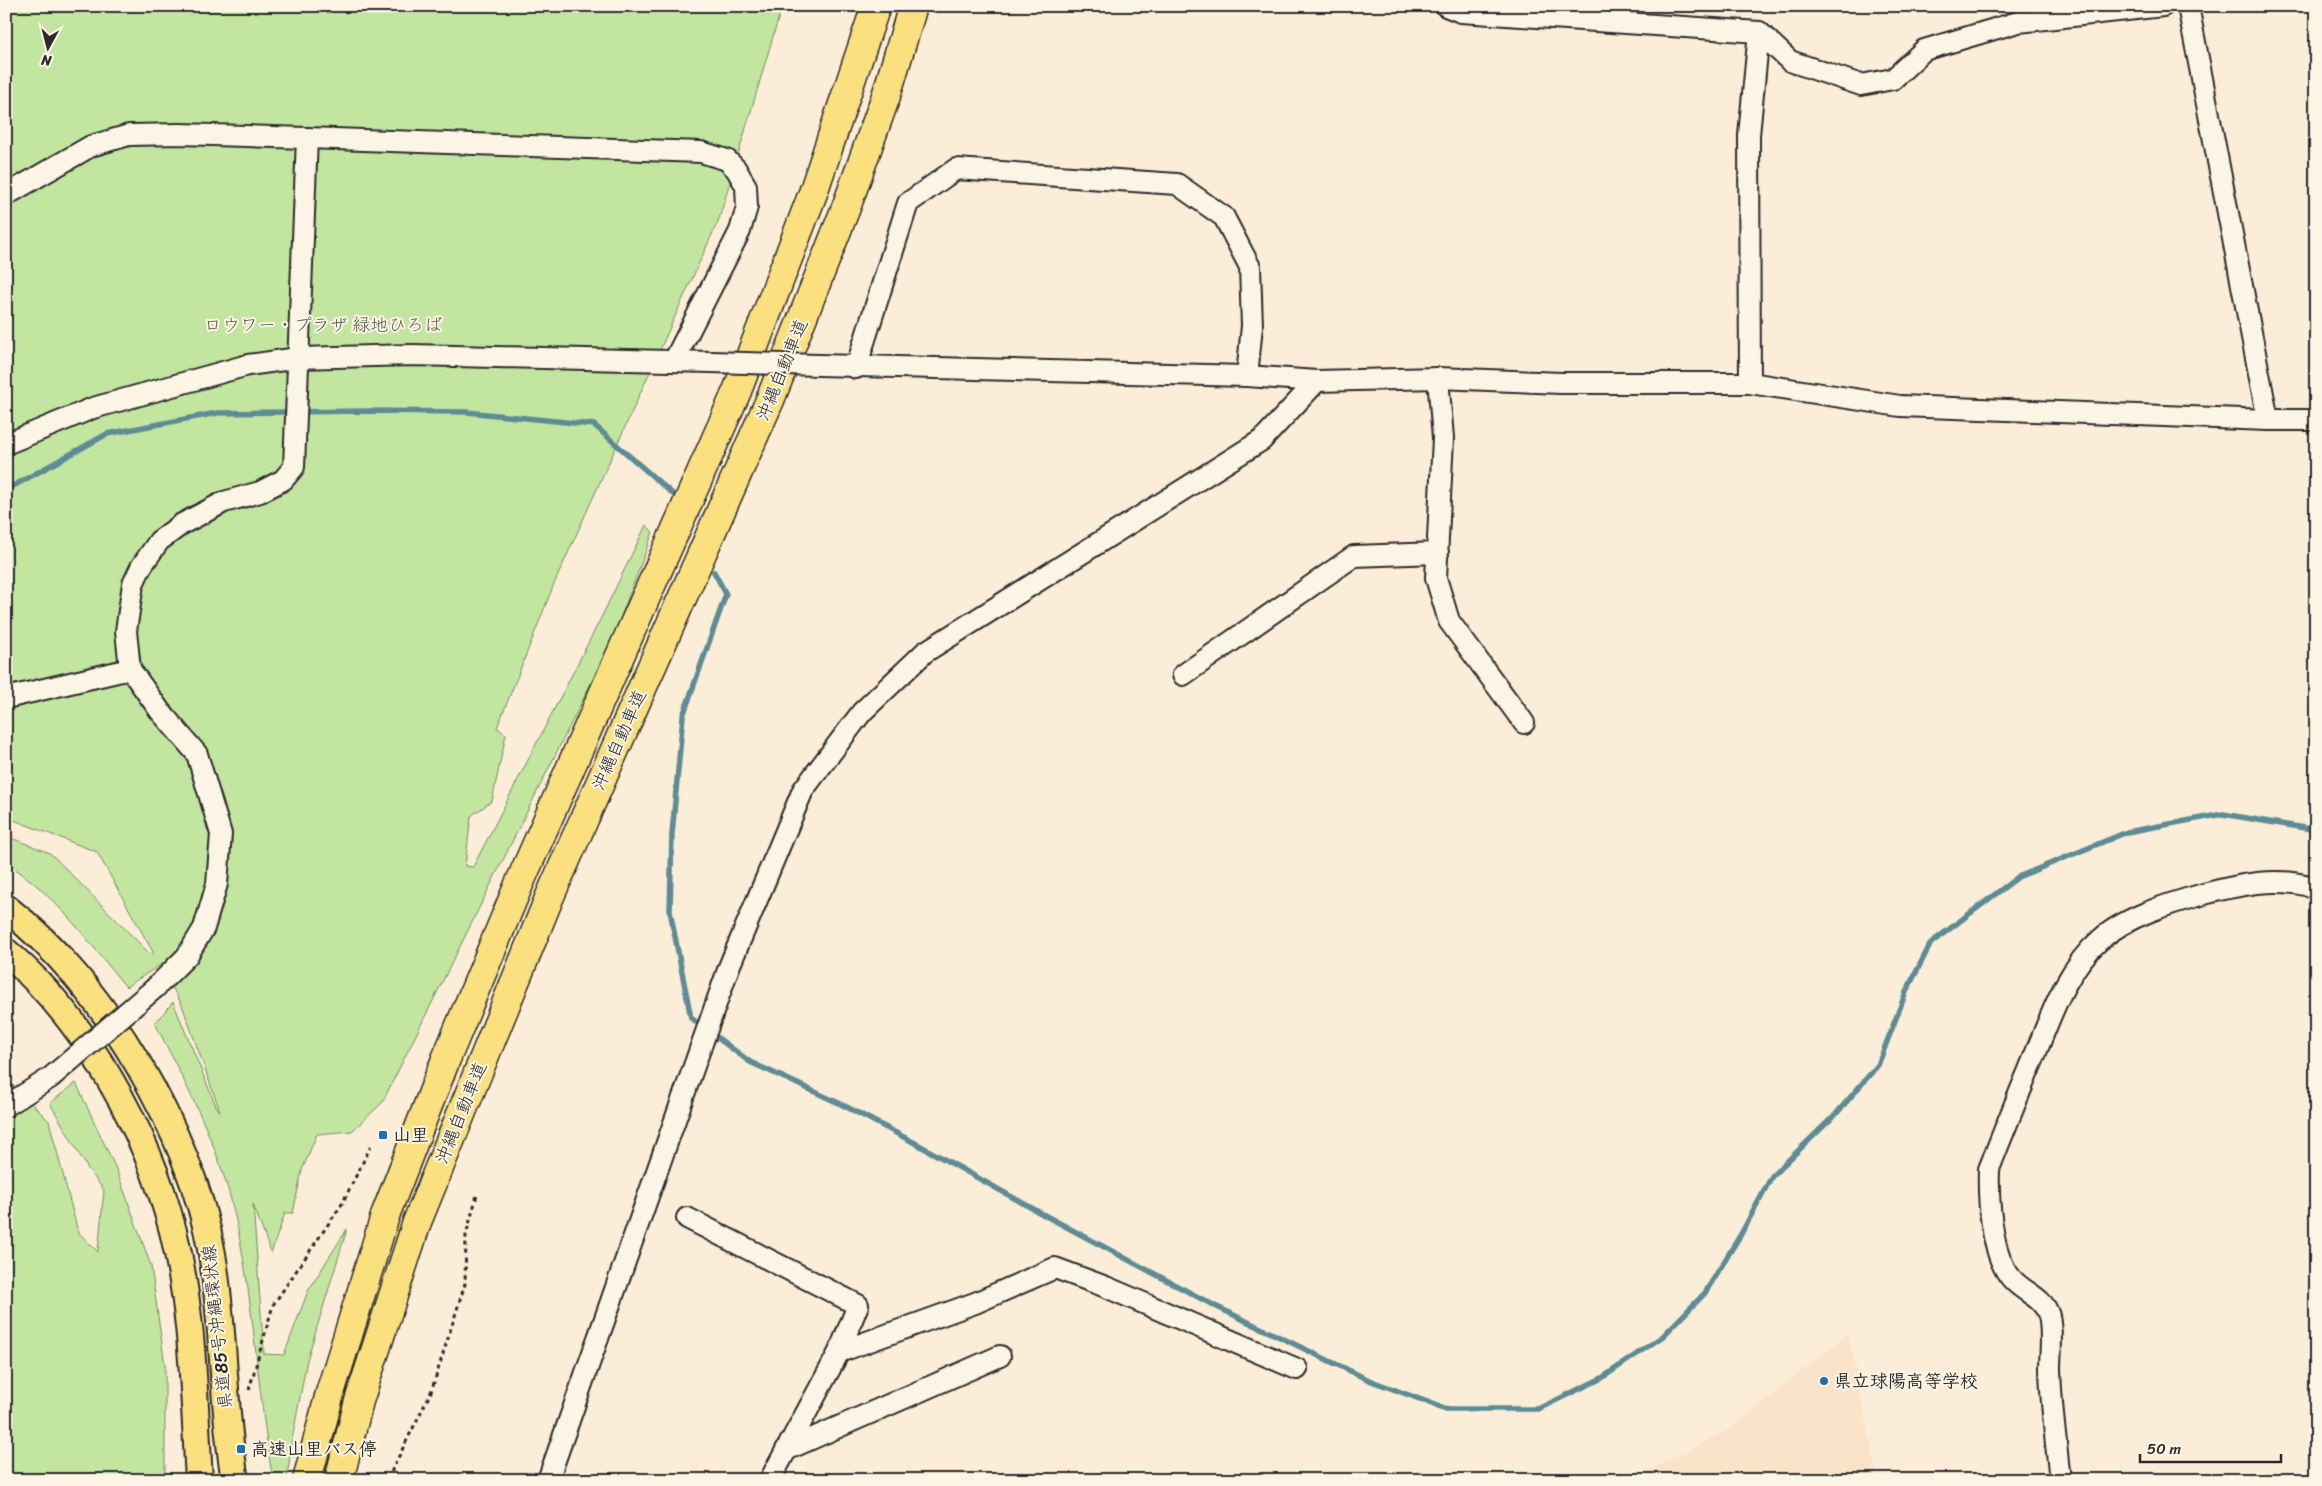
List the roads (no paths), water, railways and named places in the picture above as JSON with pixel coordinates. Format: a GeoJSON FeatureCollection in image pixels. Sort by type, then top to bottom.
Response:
{"type":"FeatureCollection","features":[{"type":"Feature","properties":{"kind":"highway","name":"沖縄自動車道"},"geometry":{"type":"LineString","coordinates":[[307,1480],[330,1393],[386,1213],[446,1059],[520,882],[737,392],[813,193],[876,6]]}},
{"type":"Feature","properties":{"kind":"highway","name":"沖縄自動車道"},"geometry":{"type":"LineString","coordinates":[[339,1480],[359,1401],[417,1222],[550,896],[770,400],[848,205],[886,96],[913,6]]}},
{"type":"Feature","properties":{"kind":"main road","name":"県道85号沖縄環状線"},"geometry":{"type":"LineString","coordinates":[[6,908],[37,935],[96,1000],[127,1045],[154,1092],[188,1167],[205,1220],[212,1252],[220,1320],[227,1422],[235,1480]]}},
{"type":"Feature","properties":{"kind":"main road","name":"県道85号沖縄環状線"},"geometry":{"type":"LineString","coordinates":[[6,952],[54,1000],[93,1054],[127,1112],[155,1175],[173,1232],[186,1306],[198,1480]]}},
{"type":"Feature","properties":{"kind":"street"},"geometry":{"type":"LineString","coordinates":[[1446,6],[1461,12],[1759,32],[1790,61],[1861,86],[1893,79],[1924,50],[2018,22],[2164,6]]}},
{"type":"Feature","properties":{"kind":"street"},"geometry":{"type":"LineString","coordinates":[[2188,6],[2268,420]]}},
{"type":"Feature","properties":{"kind":"street"},"geometry":{"type":"LineString","coordinates":[[1750,383],[1750,135],[1759,32]]}},
{"type":"Feature","properties":{"kind":"street"},"geometry":{"type":"LineString","coordinates":[[6,195],[91,146],[129,135],[180,134],[701,152],[727,160],[736,169],[746,186],[747,207],[740,231],[674,361]]}},
{"type":"Feature","properties":{"kind":"street"},"geometry":{"type":"LineString","coordinates":[[6,1106],[50,1078],[155,988],[186,956],[204,928],[217,884],[221,834],[197,754],[160,711],[130,669],[126,631],[133,584],[141,567],[159,541],[182,524],[224,502],[260,492],[283,480],[294,467],[307,138]]}},
{"type":"Feature","properties":{"kind":"street"},"geometry":{"type":"LineString","coordinates":[[856,368],[908,203],[956,169],[1177,184],[1185,189],[1224,217],[1250,267],[1252,326],[1247,376]]}},
{"type":"Feature","properties":{"kind":"street"},"geometry":{"type":"LineString","coordinates":[[6,444],[102,406],[248,365],[298,358],[412,355],[818,365],[856,368],[1247,376],[1317,381],[1438,378],[1561,383],[1750,383],[1900,406],[2268,420],[2316,420]]}},
{"type":"Feature","properties":{"kind":"street"},"geometry":{"type":"LineString","coordinates":[[1438,378],[1443,438],[1436,578],[1449,621],[1524,723]]}},
{"type":"Feature","properties":{"kind":"street"},"geometry":{"type":"LineString","coordinates":[[548,1480],[729,967],[803,790],[862,712],[925,652],[1262,440],[1317,381]]}},
{"type":"Feature","properties":{"kind":"street"},"geometry":{"type":"LineString","coordinates":[[1184,675],[1354,556],[1438,553]]}},
{"type":"Feature","properties":{"kind":"street"},"geometry":{"type":"LineString","coordinates":[[6,698],[130,669]]}},
{"type":"Feature","properties":{"kind":"street"},"geometry":{"type":"LineString","coordinates":[[2060,1480],[2051,1379],[2049,1317],[2045,1304],[2017,1285],[2002,1264],[1995,1238],[1988,1191],[1989,1169],[2057,1001],[2080,962],[2102,938],[2144,913],[2184,899],[2236,886],[2263,882],[2285,882],[2316,888]]}},
{"type":"Feature","properties":{"kind":"street"},"geometry":{"type":"LineString","coordinates":[[687,1218],[858,1305],[839,1352],[770,1480]]}},
{"type":"Feature","properties":{"kind":"street"},"geometry":{"type":"LineString","coordinates":[[839,1352],[974,1303],[1055,1268],[1106,1287],[1298,1369]]}},
{"type":"Feature","properties":{"kind":"street"},"geometry":{"type":"LineString","coordinates":[[786,1450],[1000,1356]]}},
{"type":"Feature","properties":{"kind":"waterway"},"geometry":{"type":"LineString","coordinates":[[6,490],[107,434],[217,413],[368,411],[467,412],[594,425],[674,495]]}},
{"type":"Feature","properties":{"kind":"waterway"},"geometry":{"type":"LineString","coordinates":[[714,572],[726,594],[683,716],[672,834],[670,911],[691,1018],[750,1062],[841,1104],[1215,1306],[1369,1380],[1446,1409],[1538,1409],[1602,1378],[1663,1336],[1705,1293],[1741,1234],[1772,1176],[1836,1114],[1878,1065],[1906,992],[1931,943],[2018,877],[2127,832],[2223,814],[2316,830]]}},
{"type":"Feature","properties":{"kind":"place","name":"山里"},"geometry":{"type":"Point","coordinates":[383,1135]}},
{"type":"Feature","properties":{"kind":"place","name":"県立球陽高等学校"},"geometry":{"type":"Point","coordinates":[1824,1381]}},
{"type":"Feature","properties":{"kind":"place","name":"高速山里バス停"},"geometry":{"type":"Point","coordinates":[241,1449]}},
{"type":"Feature","properties":{"kind":"park label","name":"ロウワー・プラザ 緑地ひろば"},"geometry":{"type":"Point","coordinates":[323,325]}}]}
